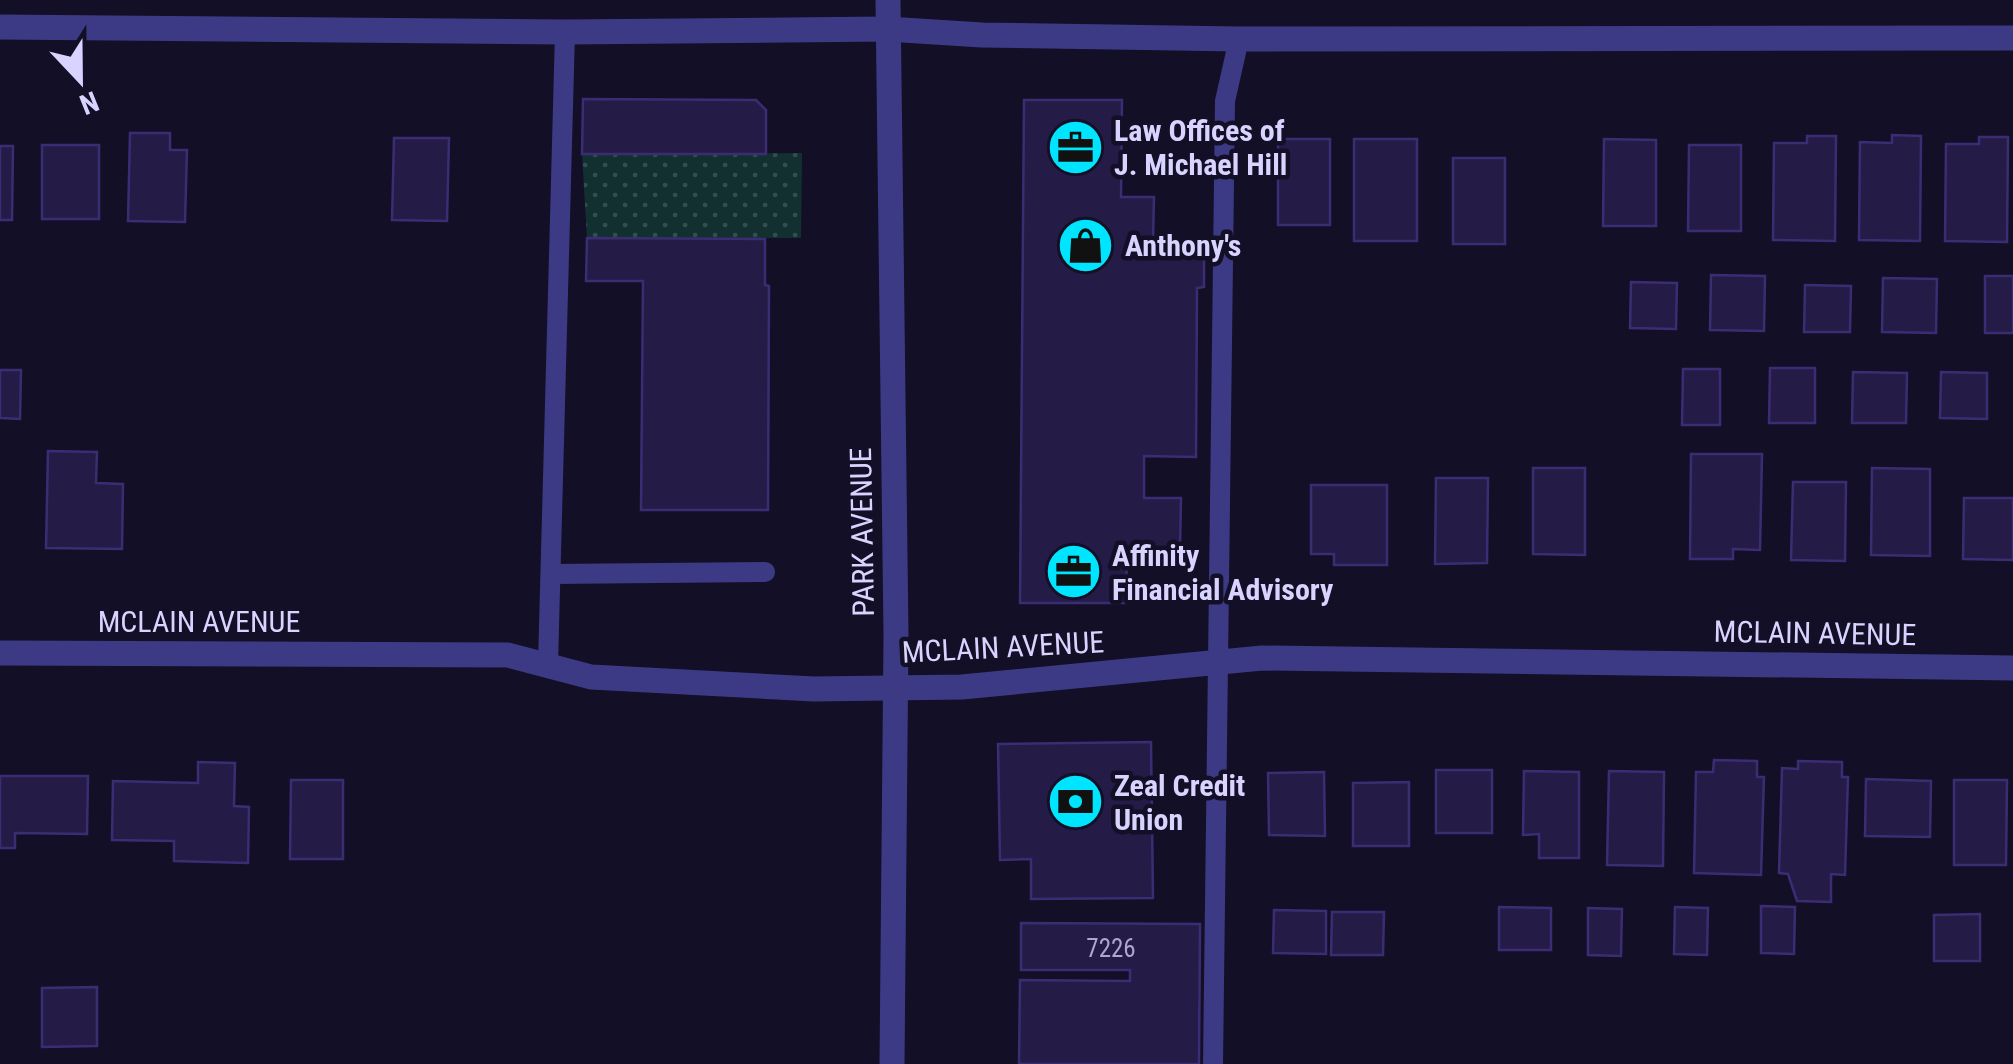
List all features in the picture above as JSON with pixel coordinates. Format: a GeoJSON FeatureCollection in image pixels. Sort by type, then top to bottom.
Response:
{"type":"FeatureCollection","features":[{"type":"Feature","properties":{"kind":"street","name":"PARK AVENUE"},"geometry":{"type":"LineString","coordinates":[[888,0],[894,686],[892,1064]]}},
{"type":"Feature","properties":{"kind":"street"},"geometry":{"type":"LineString","coordinates":[[0,27],[565,32],[887,28],[982,35],[1239,40],[2013,38]]}},
{"type":"Feature","properties":{"kind":"street","name":"MCLAIN AVENUE"},"geometry":{"type":"LineString","coordinates":[[0,652],[508,656],[591,677],[814,689],[962,687],[1262,658],[2013,668]]}},
{"type":"Feature","properties":{"kind":"lane"},"geometry":{"type":"LineString","coordinates":[[548,664],[565,32]]}},
{"type":"Feature","properties":{"kind":"lane"},"geometry":{"type":"LineString","coordinates":[[1213,1064],[1225,101],[1239,40]]}},
{"type":"Feature","properties":{"kind":"lane"},"geometry":{"type":"LineString","coordinates":[[551,574],[765,572]]}},
{"type":"Feature","properties":{"kind":"green space"},"geometry":{"type":"Polygon","coordinates":[[[802,153],[801,238],[587,238],[582,154],[802,153]]]}},
{"type":"Feature","properties":{"kind":"building"},"geometry":{"type":"Polygon","coordinates":[[[583,99],[756,100],[766,110],[766,154],[582,154],[583,99]]]}},
{"type":"Feature","properties":{"kind":"building"},"geometry":{"type":"Polygon","coordinates":[[[1024,100],[1122,100],[1121,197],[1154,197],[1153,242],[1204,242],[1204,287],[1197,288],[1196,457],[1144,456],[1144,498],[1181,498],[1180,549],[1127,548],[1126,603],[1020,603],[1024,100]]]}},
{"type":"Feature","properties":{"kind":"building"},"geometry":{"type":"Polygon","coordinates":[[[130,133],[170,133],[170,150],[187,150],[185,222],[128,221],[130,133]]]}},
{"type":"Feature","properties":{"kind":"building"},"geometry":{"type":"Polygon","coordinates":[[[1892,135],[1921,136],[1920,241],[1859,240],[1860,142],[1892,143],[1892,135]]]}},
{"type":"Feature","properties":{"kind":"building"},"geometry":{"type":"Polygon","coordinates":[[[1807,136],[1836,136],[1835,241],[1773,240],[1774,143],[1807,143],[1807,136]]]}},
{"type":"Feature","properties":{"kind":"building"},"geometry":{"type":"Polygon","coordinates":[[[1979,137],[2008,137],[2007,242],[1945,241],[1946,144],[1979,144],[1979,137]]]}},
{"type":"Feature","properties":{"kind":"building"},"geometry":{"type":"Polygon","coordinates":[[[394,138],[449,138],[447,221],[392,220],[394,138]]]}},
{"type":"Feature","properties":{"kind":"building"},"geometry":{"type":"Polygon","coordinates":[[[1278,139],[1330,139],[1330,225],[1278,225],[1278,139]]]}},
{"type":"Feature","properties":{"kind":"building"},"geometry":{"type":"Polygon","coordinates":[[[1354,139],[1417,139],[1417,241],[1354,241],[1354,139]]]}},
{"type":"Feature","properties":{"kind":"building"},"geometry":{"type":"Polygon","coordinates":[[[1604,139],[1656,140],[1656,226],[1603,226],[1604,139]]]}},
{"type":"Feature","properties":{"kind":"building"},"geometry":{"type":"Polygon","coordinates":[[[42,145],[99,145],[99,219],[42,219],[42,145]]]}},
{"type":"Feature","properties":{"kind":"building"},"geometry":{"type":"Polygon","coordinates":[[[1689,145],[1741,145],[1741,231],[1688,231],[1689,145]]]}},
{"type":"Feature","properties":{"kind":"building"},"geometry":{"type":"Polygon","coordinates":[[[0,146],[13,146],[12,220],[0,220],[0,146]]]}},
{"type":"Feature","properties":{"kind":"building"},"geometry":{"type":"Polygon","coordinates":[[[1453,158],[1505,158],[1505,244],[1453,244],[1453,158]]]}},
{"type":"Feature","properties":{"kind":"building"},"geometry":{"type":"Polygon","coordinates":[[[587,238],[765,239],[765,285],[769,286],[768,510],[641,510],[643,281],[586,281],[587,238]]]}},
{"type":"Feature","properties":{"kind":"building"},"geometry":{"type":"Polygon","coordinates":[[[1711,275],[1765,276],[1764,331],[1710,330],[1711,275]]]}},
{"type":"Feature","properties":{"kind":"building"},"geometry":{"type":"Polygon","coordinates":[[[1985,276],[2013,276],[2013,333],[1985,333],[1985,276]]]}},
{"type":"Feature","properties":{"kind":"building"},"geometry":{"type":"Polygon","coordinates":[[[1883,278],[1937,279],[1936,333],[1882,332],[1883,278]]]}},
{"type":"Feature","properties":{"kind":"building"},"geometry":{"type":"Polygon","coordinates":[[[1631,282],[1677,283],[1676,329],[1630,328],[1631,282]]]}},
{"type":"Feature","properties":{"kind":"building"},"geometry":{"type":"Polygon","coordinates":[[[1805,285],[1851,286],[1850,332],[1804,332],[1805,285]]]}},
{"type":"Feature","properties":{"kind":"building"},"geometry":{"type":"Polygon","coordinates":[[[1770,368],[1815,368],[1815,423],[1769,423],[1770,368]]]}},
{"type":"Feature","properties":{"kind":"building"},"geometry":{"type":"Polygon","coordinates":[[[1683,369],[1720,369],[1720,425],[1682,425],[1683,369]]]}},
{"type":"Feature","properties":{"kind":"building"},"geometry":{"type":"Polygon","coordinates":[[[0,370],[21,370],[20,419],[0,418],[0,370]]]}},
{"type":"Feature","properties":{"kind":"building"},"geometry":{"type":"Polygon","coordinates":[[[1853,372],[1907,373],[1906,423],[1852,423],[1853,372]]]}},
{"type":"Feature","properties":{"kind":"building"},"geometry":{"type":"Polygon","coordinates":[[[1941,372],[1987,373],[1987,419],[1940,418],[1941,372]]]}},
{"type":"Feature","properties":{"kind":"building"},"geometry":{"type":"Polygon","coordinates":[[[48,451],[97,452],[96,483],[123,484],[122,549],[46,548],[48,451]]]}},
{"type":"Feature","properties":{"kind":"building"},"geometry":{"type":"Polygon","coordinates":[[[1691,454],[1762,454],[1760,550],[1733,549],[1733,559],[1690,559],[1691,454]]]}},
{"type":"Feature","properties":{"kind":"building"},"geometry":{"type":"Polygon","coordinates":[[[1533,468],[1585,468],[1585,555],[1533,554],[1533,468]]]}},
{"type":"Feature","properties":{"kind":"building"},"geometry":{"type":"Polygon","coordinates":[[[1872,468],[1930,469],[1930,556],[1871,555],[1872,468]]]}},
{"type":"Feature","properties":{"kind":"building"},"geometry":{"type":"Polygon","coordinates":[[[1436,478],[1488,478],[1487,563],[1435,564],[1436,478]]]}},
{"type":"Feature","properties":{"kind":"building"},"geometry":{"type":"Polygon","coordinates":[[[1793,482],[1846,482],[1845,561],[1791,560],[1793,482]]]}},
{"type":"Feature","properties":{"kind":"building"},"geometry":{"type":"Polygon","coordinates":[[[1311,485],[1387,485],[1387,565],[1334,565],[1334,554],[1311,554],[1311,485]]]}},
{"type":"Feature","properties":{"kind":"building"},"geometry":{"type":"Polygon","coordinates":[[[1964,498],[2013,498],[2013,560],[1963,559],[1964,498]]]}},
{"type":"Feature","properties":{"kind":"building","name":"Zeal Credit Union"},"geometry":{"type":"Polygon","coordinates":[[[1151,742],[1153,898],[1031,899],[1031,859],[1000,860],[998,744],[1151,742]]]}},
{"type":"Feature","properties":{"kind":"building"},"geometry":{"type":"Polygon","coordinates":[[[1714,760],[1757,761],[1757,777],[1764,777],[1761,875],[1694,873],[1696,772],[1713,772],[1714,760]]]}},
{"type":"Feature","properties":{"kind":"building"},"geometry":{"type":"Polygon","coordinates":[[[1798,761],[1842,762],[1842,777],[1848,777],[1845,875],[1831,874],[1831,902],[1797,901],[1788,874],[1779,873],[1782,768],[1798,769],[1798,761]]]}},
{"type":"Feature","properties":{"kind":"building"},"geometry":{"type":"Polygon","coordinates":[[[198,762],[235,763],[234,806],[249,807],[248,863],[174,861],[174,841],[112,840],[113,781],[198,783],[198,762]]]}},
{"type":"Feature","properties":{"kind":"building"},"geometry":{"type":"Polygon","coordinates":[[[1436,770],[1492,770],[1492,833],[1436,833],[1436,770]]]}},
{"type":"Feature","properties":{"kind":"building"},"geometry":{"type":"Polygon","coordinates":[[[1524,771],[1579,772],[1579,858],[1539,858],[1539,834],[1523,835],[1524,771]]]}},
{"type":"Feature","properties":{"kind":"building"},"geometry":{"type":"Polygon","coordinates":[[[1609,771],[1664,772],[1663,866],[1607,865],[1609,771]]]}},
{"type":"Feature","properties":{"kind":"building"},"geometry":{"type":"Polygon","coordinates":[[[1324,772],[1325,836],[1269,835],[1268,773],[1324,772]]]}},
{"type":"Feature","properties":{"kind":"building"},"geometry":{"type":"Polygon","coordinates":[[[0,776],[88,776],[87,834],[15,833],[15,848],[0,848],[0,776]]]}},
{"type":"Feature","properties":{"kind":"building"},"geometry":{"type":"Polygon","coordinates":[[[1866,779],[1931,781],[1930,837],[1865,836],[1866,779]]]}},
{"type":"Feature","properties":{"kind":"building"},"geometry":{"type":"Polygon","coordinates":[[[291,780],[343,780],[343,859],[290,859],[291,780]]]}},
{"type":"Feature","properties":{"kind":"building"},"geometry":{"type":"Polygon","coordinates":[[[1954,780],[2007,780],[2006,865],[1954,865],[1954,780]]]}},
{"type":"Feature","properties":{"kind":"building"},"geometry":{"type":"Polygon","coordinates":[[[1409,782],[1409,846],[1353,846],[1353,783],[1409,782]]]}},
{"type":"Feature","properties":{"kind":"building"},"geometry":{"type":"Polygon","coordinates":[[[1761,906],[1795,907],[1794,954],[1761,953],[1761,906]]]}},
{"type":"Feature","properties":{"kind":"building"},"geometry":{"type":"Polygon","coordinates":[[[1499,907],[1551,908],[1551,950],[1499,950],[1499,907]]]}},
{"type":"Feature","properties":{"kind":"building"},"geometry":{"type":"Polygon","coordinates":[[[1675,907],[1708,908],[1707,955],[1674,954],[1675,907]]]}},
{"type":"Feature","properties":{"kind":"building"},"geometry":{"type":"Polygon","coordinates":[[[1588,908],[1622,909],[1621,956],[1588,955],[1588,908]]]}},
{"type":"Feature","properties":{"kind":"building"},"geometry":{"type":"Polygon","coordinates":[[[1274,910],[1326,911],[1326,954],[1273,953],[1274,910]]]}},
{"type":"Feature","properties":{"kind":"building"},"geometry":{"type":"Polygon","coordinates":[[[1332,912],[1384,912],[1383,955],[1331,955],[1332,912]]]}},
{"type":"Feature","properties":{"kind":"building"},"geometry":{"type":"Polygon","coordinates":[[[1980,914],[1980,961],[1934,961],[1934,915],[1980,914]]]}},
{"type":"Feature","properties":{"kind":"building"},"geometry":{"type":"Polygon","coordinates":[[[1021,923],[1200,924],[1199,1064],[1019,1064],[1020,980],[1130,981],[1130,970],[1021,970],[1021,923]]]}},
{"type":"Feature","properties":{"kind":"building"},"geometry":{"type":"Polygon","coordinates":[[[97,987],[97,1046],[42,1047],[42,988],[97,987]]]}},
{"type":"Feature","properties":{"kind":"place","name":"Law Offices of J. Michael Hill"},"geometry":{"type":"Point","coordinates":[1075,147]}},
{"type":"Feature","properties":{"kind":"place","name":"Anthony's"},"geometry":{"type":"Point","coordinates":[1086,245]}},
{"type":"Feature","properties":{"kind":"place","name":"Affinity Financial Advisory"},"geometry":{"type":"Point","coordinates":[1073,572]}},
{"type":"Feature","properties":{"kind":"place","name":"Zeal Credit Union"},"geometry":{"type":"Point","coordinates":[1075,802]}}]}
